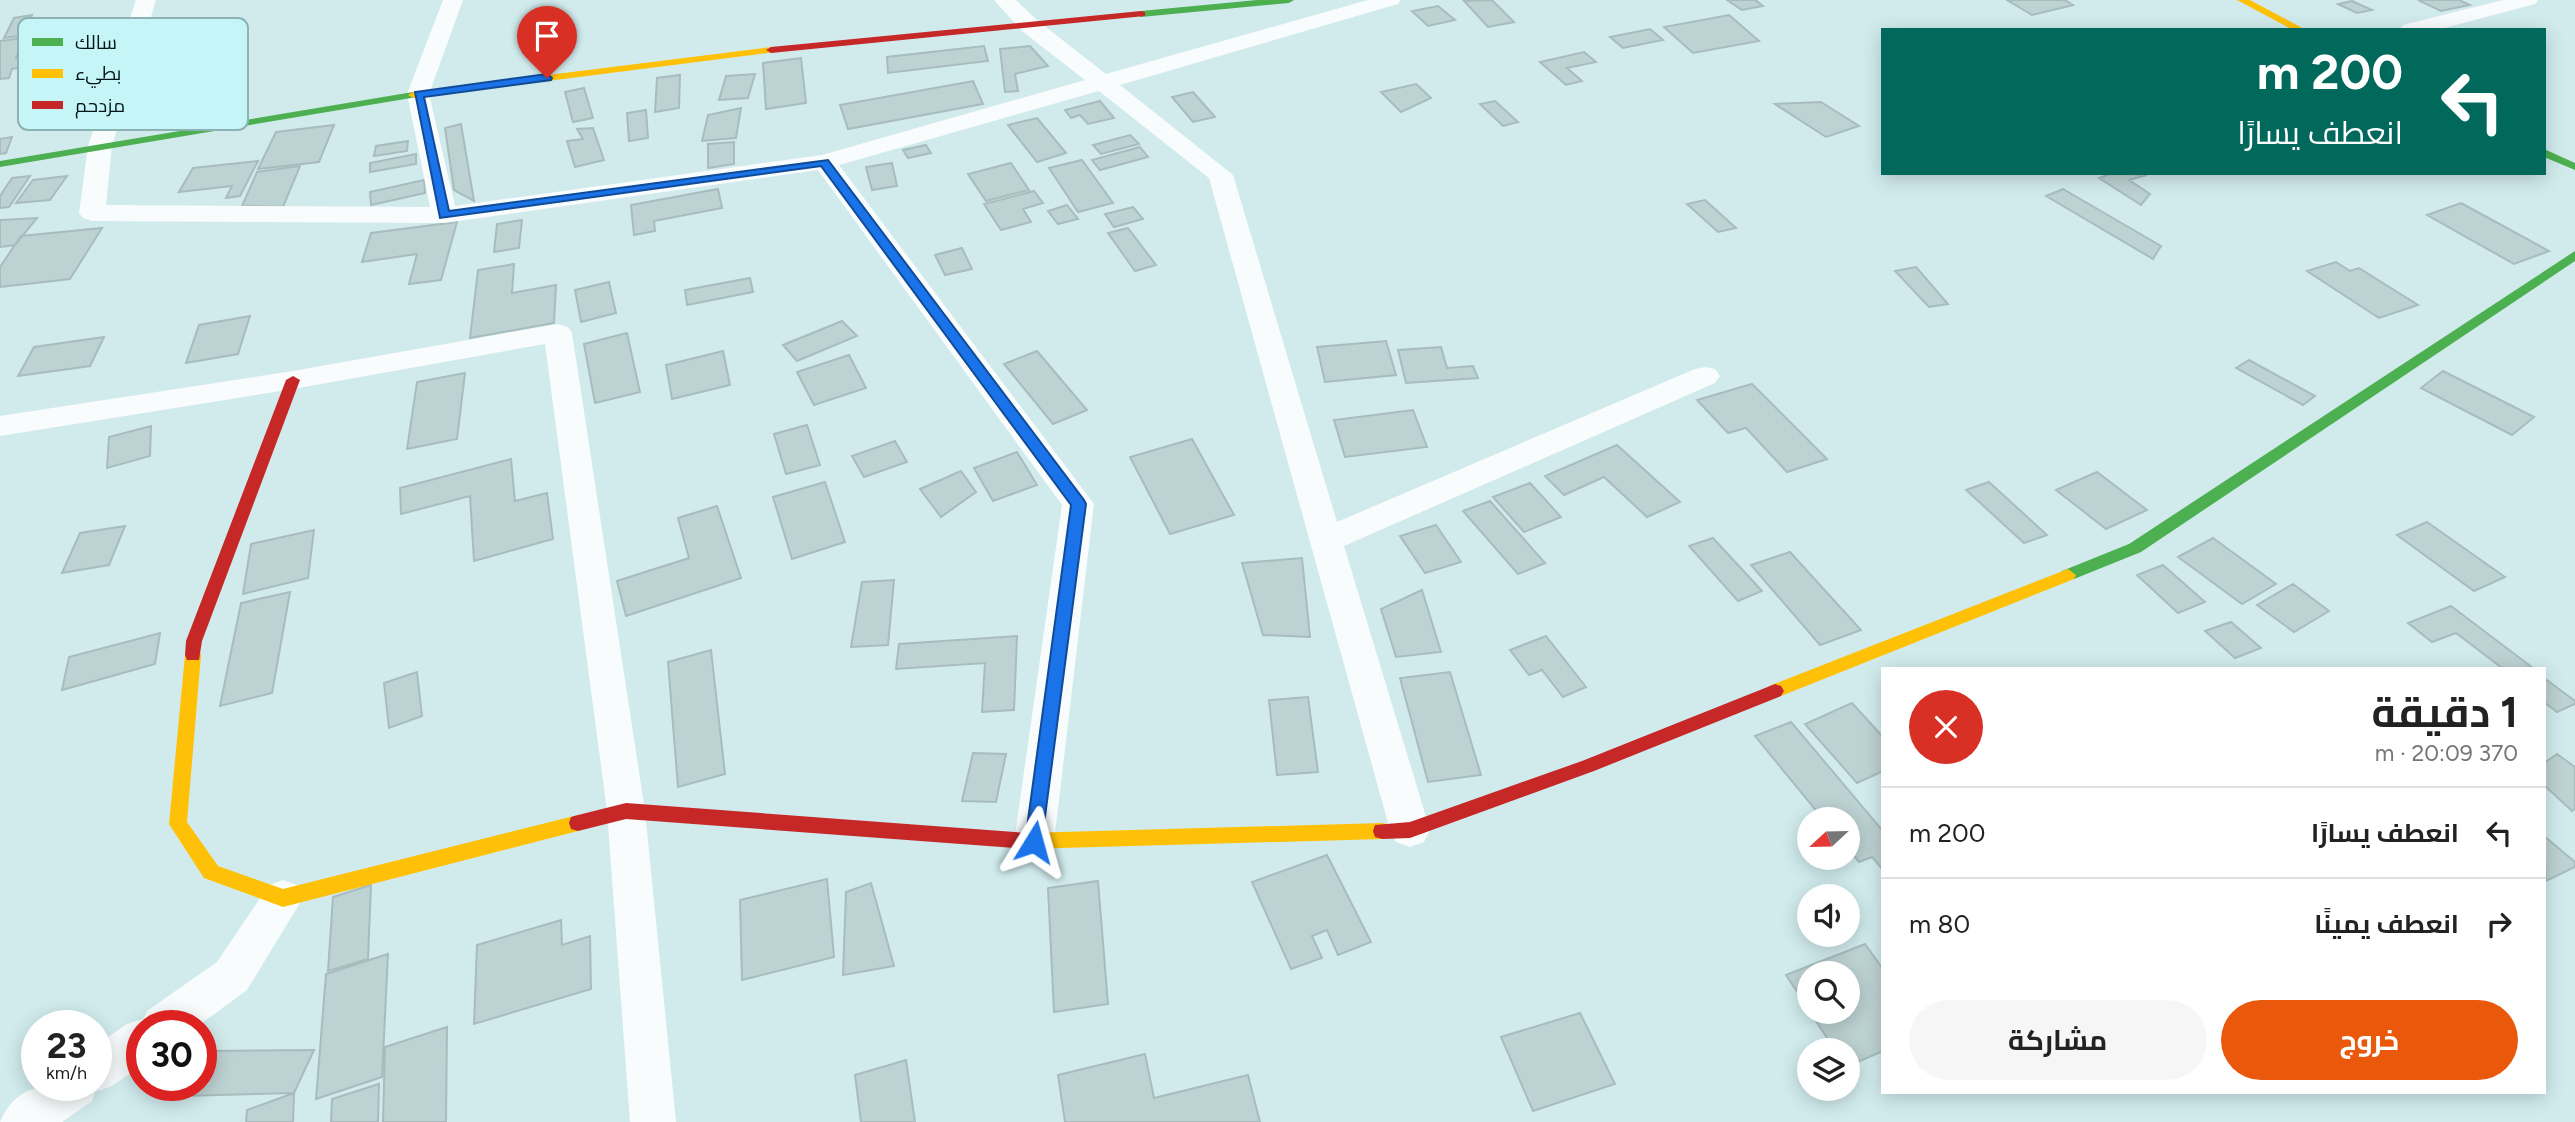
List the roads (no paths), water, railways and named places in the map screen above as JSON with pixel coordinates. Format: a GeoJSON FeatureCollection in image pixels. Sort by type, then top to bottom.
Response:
{"type":"FeatureCollection","features":[{"type":"Feature","properties":{"kind":"street"},"geometry":{"type":"LineString","coordinates":[[140,18],[146,0]]}},
{"type":"Feature","properties":{"kind":"street"},"geometry":{"type":"LineString","coordinates":[[444,215],[418,94],[453,0]]}},
{"type":"Feature","properties":{"kind":"street"},"geometry":{"type":"LineString","coordinates":[[1004,0],[1030,26],[1221,174],[1410,830]]}},
{"type":"Feature","properties":{"kind":"street"},"geometry":{"type":"LineString","coordinates":[[248,122],[418,94],[727,54],[1289,0]]}},
{"type":"Feature","properties":{"kind":"street"},"geometry":{"type":"LineString","coordinates":[[105,130],[100,146],[92,213],[444,215],[824,162],[1391,0]]}},
{"type":"Feature","properties":{"kind":"street"},"geometry":{"type":"LineString","coordinates":[[2242,0],[2297,28]]}},
{"type":"Feature","properties":{"kind":"street"},"geometry":{"type":"LineString","coordinates":[[2419,28],[2528,0]]}},
{"type":"Feature","properties":{"kind":"street"},"geometry":{"type":"LineString","coordinates":[[0,164],[198,130]]}},
{"type":"Feature","properties":{"kind":"street"},"geometry":{"type":"LineString","coordinates":[[2546,153],[2575,167]]}},
{"type":"Feature","properties":{"kind":"street"},"geometry":{"type":"LineString","coordinates":[[824,162],[1079,504],[1034,842]]}},
{"type":"Feature","properties":{"kind":"street"},"geometry":{"type":"LineString","coordinates":[[293,380],[194,641],[178,824],[211,872],[283,898],[626,811],[1034,842],[1410,830],[1588,766],[2134,548],[2575,255]]}},
{"type":"Feature","properties":{"kind":"street"},"geometry":{"type":"LineString","coordinates":[[0,426],[293,380],[558,333],[626,811],[653,1122]]}},
{"type":"Feature","properties":{"kind":"street"},"geometry":{"type":"LineString","coordinates":[[1325,541],[1705,376]]}},
{"type":"Feature","properties":{"kind":"street"},"geometry":{"type":"LineString","coordinates":[[184,1010],[232,976],[283,898]]}},
{"type":"Feature","properties":{"kind":"street"},"geometry":{"type":"LineString","coordinates":[[23,1122],[53,1101]]}}]}
